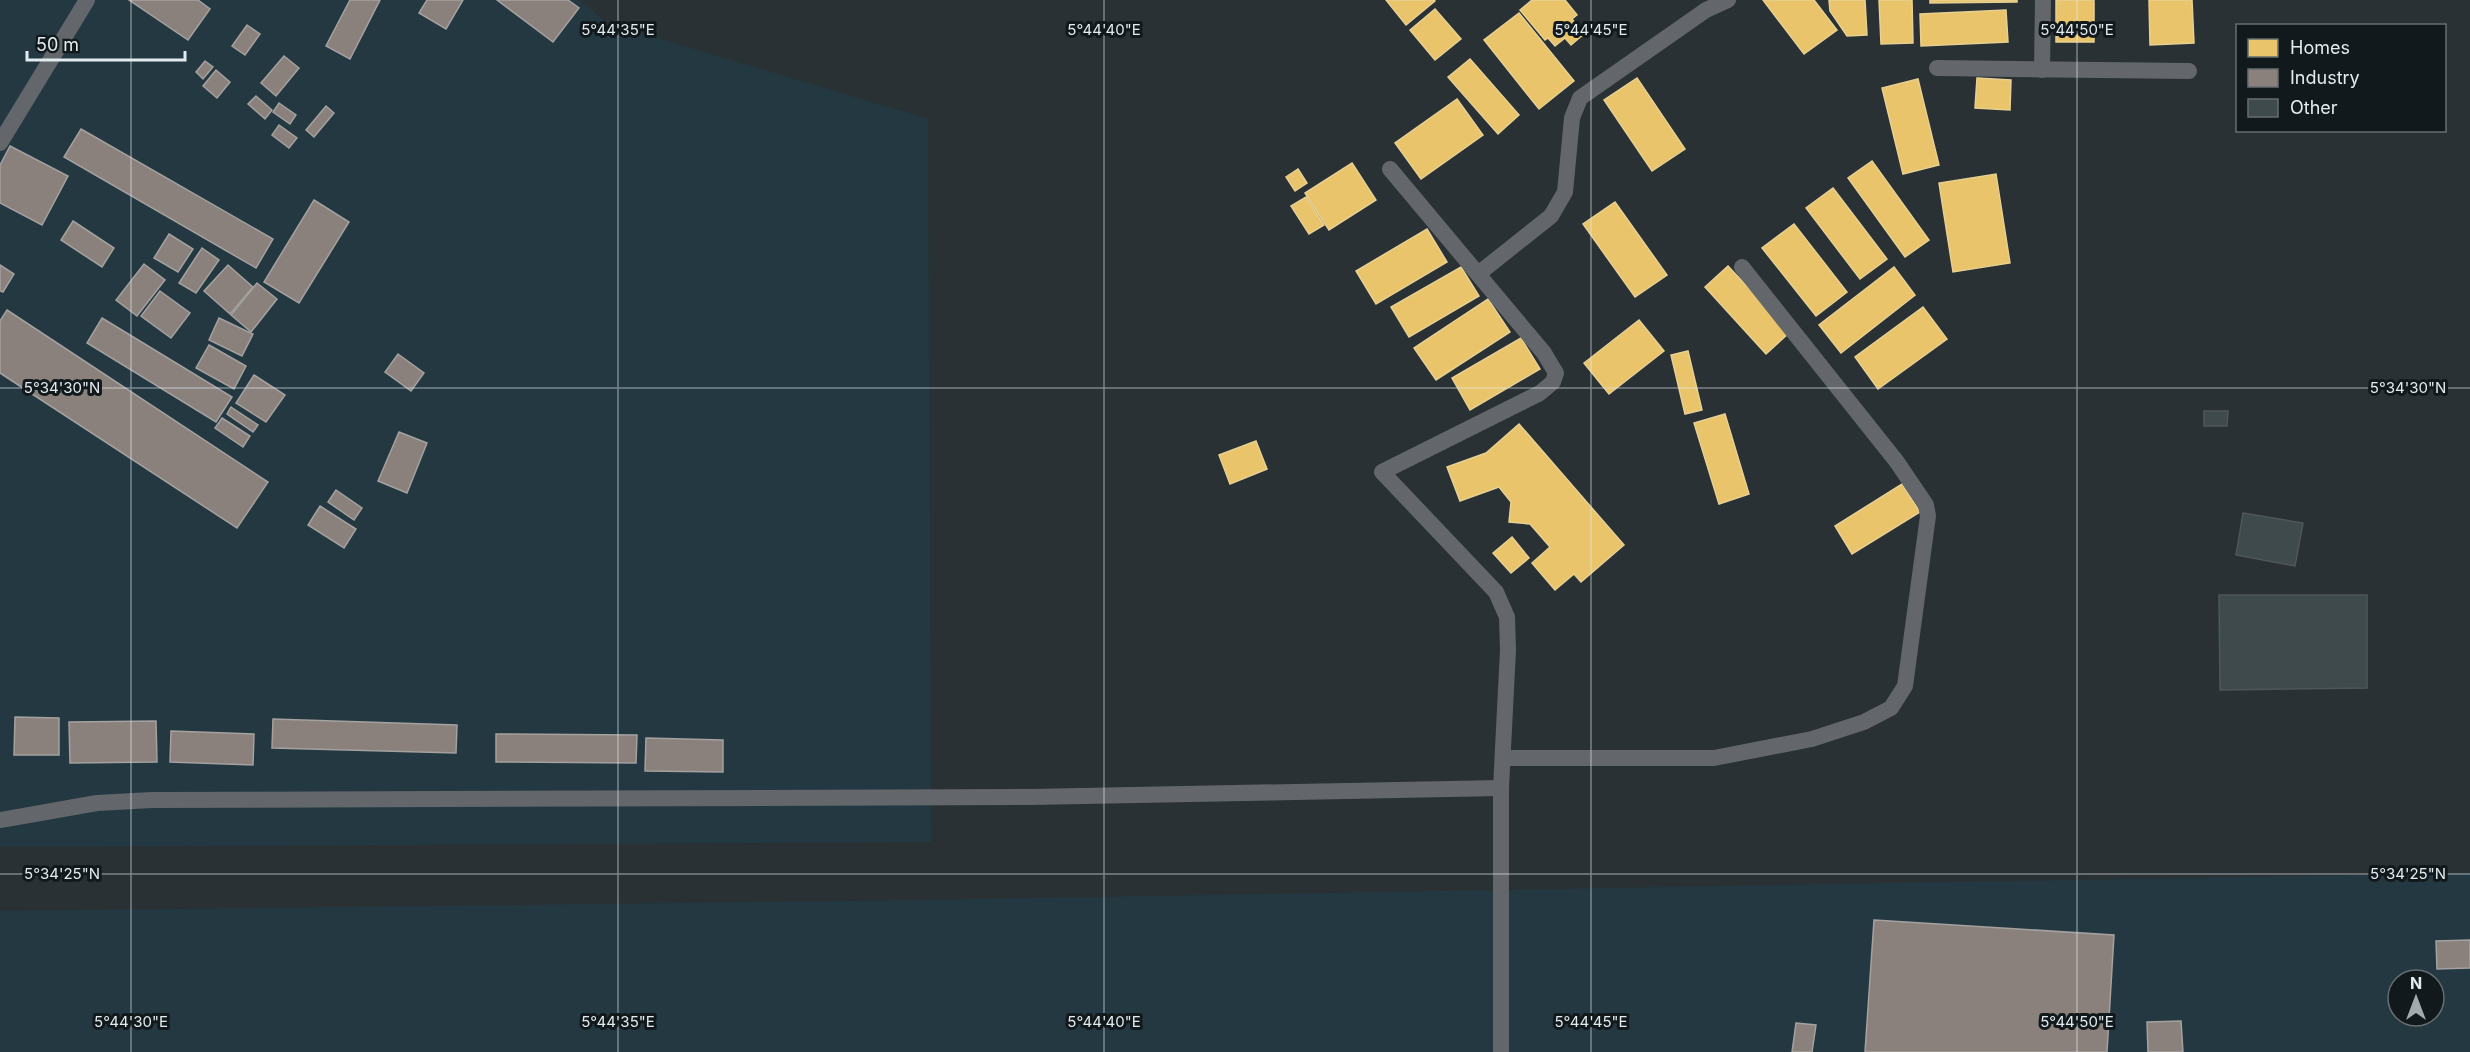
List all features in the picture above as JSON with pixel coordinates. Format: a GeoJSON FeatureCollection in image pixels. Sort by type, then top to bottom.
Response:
{"type":"FeatureCollection","features":[{"type":"Feature","properties":{"kind":"street"},"geometry":{"type":"LineString","coordinates":[[0,143],[87,0]]}},
{"type":"Feature","properties":{"kind":"street"},"geometry":{"type":"LineString","coordinates":[[1478,273],[1551,216],[1566,192],[1572,118],[1580,98],[1702,5],[1728,0]]}},
{"type":"Feature","properties":{"kind":"street"},"geometry":{"type":"LineString","coordinates":[[2042,70],[2043,0]]}},
{"type":"Feature","properties":{"kind":"street"},"geometry":{"type":"LineString","coordinates":[[1937,68],[2189,71]]}},
{"type":"Feature","properties":{"kind":"street"},"geometry":{"type":"LineString","coordinates":[[1390,169],[1544,352],[1556,373],[1552,382],[1540,393],[1382,472],[1497,592],[1507,617],[1508,650],[1501,788],[1501,1052]]}},
{"type":"Feature","properties":{"kind":"street"},"geometry":{"type":"LineString","coordinates":[[1503,758],[1714,758],[1812,739],[1864,722],[1891,708],[1905,686],[1928,516],[1926,505],[1897,462],[1742,267]]}},
{"type":"Feature","properties":{"kind":"street"},"geometry":{"type":"LineString","coordinates":[[0,820],[97,803],[152,800],[1030,796],[1501,788]]}},
{"type":"Feature","properties":{"kind":"shaded area"},"geometry":{"type":"Polygon","coordinates":[[[0,0],[580,0],[607,23],[928,119],[931,842],[0,847],[0,0]]]}},
{"type":"Feature","properties":{"kind":"shaded area"},"geometry":{"type":"Polygon","coordinates":[[[2470,873],[2470,1052],[0,1052],[0,911],[922,900],[2470,873]]]}},
{"type":"Feature","properties":{"kind":"building: Homes"},"geometry":{"type":"Polygon","coordinates":[[[1386,0],[1434,0],[1435,1],[1406,25],[1386,0]]]}},
{"type":"Feature","properties":{"kind":"building: Homes"},"geometry":{"type":"Polygon","coordinates":[[[1532,0],[1565,0],[1577,15],[1572,19],[1584,34],[1571,45],[1565,38],[1555,46],[1548,38],[1545,40],[1520,10],[1532,0]]]}},
{"type":"Feature","properties":{"kind":"building: Homes"},"geometry":{"type":"Polygon","coordinates":[[[1763,0],[1814,0],[1837,30],[1804,54],[1763,0]]]}},
{"type":"Feature","properties":{"kind":"building: Homes"},"geometry":{"type":"Polygon","coordinates":[[[1829,0],[1865,0],[1867,35],[1847,36],[1830,11],[1829,0]]]}},
{"type":"Feature","properties":{"kind":"building: Homes"},"geometry":{"type":"Polygon","coordinates":[[[1879,0],[1912,0],[1913,43],[1881,44],[1879,0]]]}},
{"type":"Feature","properties":{"kind":"building: Homes"},"geometry":{"type":"Polygon","coordinates":[[[1930,0],[2017,0],[2017,2],[1930,3],[1930,0]]]}},
{"type":"Feature","properties":{"kind":"building: Homes"},"geometry":{"type":"Polygon","coordinates":[[[2056,0],[2094,0],[2094,42],[2056,42],[2056,0]]]}},
{"type":"Feature","properties":{"kind":"building: Homes"},"geometry":{"type":"Polygon","coordinates":[[[2149,0],[2192,0],[2194,43],[2150,45],[2149,0]]]}},
{"type":"Feature","properties":{"kind":"building: Homes"},"geometry":{"type":"Polygon","coordinates":[[[1435,9],[1461,39],[1435,60],[1410,30],[1435,9]]]}},
{"type":"Feature","properties":{"kind":"building: Homes"},"geometry":{"type":"Polygon","coordinates":[[[2006,10],[2008,42],[1921,46],[1920,14],[2006,10]]]}},
{"type":"Feature","properties":{"kind":"building: Homes"},"geometry":{"type":"Polygon","coordinates":[[[1519,13],[1574,81],[1539,109],[1484,40],[1519,13]]]}},
{"type":"Feature","properties":{"kind":"building: Homes"},"geometry":{"type":"Polygon","coordinates":[[[1470,59],[1519,115],[1498,134],[1448,77],[1470,59]]]}},
{"type":"Feature","properties":{"kind":"building: Homes"},"geometry":{"type":"Polygon","coordinates":[[[1637,78],[1685,149],[1652,171],[1604,100],[1637,78]]]}},
{"type":"Feature","properties":{"kind":"building: Homes"},"geometry":{"type":"Polygon","coordinates":[[[1977,78],[2011,80],[2010,110],[1975,108],[1977,78]]]}},
{"type":"Feature","properties":{"kind":"building: Homes"},"geometry":{"type":"Polygon","coordinates":[[[1918,79],[1939,165],[1903,174],[1882,88],[1918,79]]]}},
{"type":"Feature","properties":{"kind":"building: Homes"},"geometry":{"type":"Polygon","coordinates":[[[1457,99],[1483,135],[1421,179],[1395,143],[1457,99]]]}},
{"type":"Feature","properties":{"kind":"building: Homes"},"geometry":{"type":"Polygon","coordinates":[[[1872,161],[1929,240],[1905,257],[1848,178],[1872,161]]]}},
{"type":"Feature","properties":{"kind":"building: Homes"},"geometry":{"type":"Polygon","coordinates":[[[1352,163],[1376,200],[1329,230],[1305,193],[1352,163]]]}},
{"type":"Feature","properties":{"kind":"building: Homes"},"geometry":{"type":"Polygon","coordinates":[[[1298,169],[1307,183],[1295,191],[1286,177],[1298,169]]]}},
{"type":"Feature","properties":{"kind":"building: Homes"},"geometry":{"type":"Polygon","coordinates":[[[1996,174],[2010,263],[1953,272],[1939,183],[1996,174]]]}},
{"type":"Feature","properties":{"kind":"building: Homes"},"geometry":{"type":"Polygon","coordinates":[[[1833,188],[1887,259],[1860,279],[1806,208],[1833,188]]]}},
{"type":"Feature","properties":{"kind":"building: Homes"},"geometry":{"type":"Polygon","coordinates":[[[1306,197],[1324,225],[1309,234],[1291,206],[1306,197]]]}},
{"type":"Feature","properties":{"kind":"building: Homes"},"geometry":{"type":"Polygon","coordinates":[[[1615,202],[1667,275],[1635,297],[1583,224],[1615,202]]]}},
{"type":"Feature","properties":{"kind":"building: Homes"},"geometry":{"type":"Polygon","coordinates":[[[1794,224],[1847,292],[1816,316],[1762,248],[1794,224]]]}},
{"type":"Feature","properties":{"kind":"building: Homes"},"geometry":{"type":"Polygon","coordinates":[[[1427,229],[1447,262],[1376,304],[1356,271],[1427,229]]]}},
{"type":"Feature","properties":{"kind":"building: Homes"},"geometry":{"type":"Polygon","coordinates":[[[1728,266],[1790,332],[1766,354],[1705,287],[1728,266]]]}},
{"type":"Feature","properties":{"kind":"building: Homes"},"geometry":{"type":"Polygon","coordinates":[[[1461,267],[1479,296],[1409,337],[1391,307],[1461,267]]]}},
{"type":"Feature","properties":{"kind":"building: Homes"},"geometry":{"type":"Polygon","coordinates":[[[1894,267],[1915,295],[1841,353],[1819,325],[1894,267]]]}},
{"type":"Feature","properties":{"kind":"building: Homes"},"geometry":{"type":"Polygon","coordinates":[[[1488,299],[1510,332],[1436,380],[1414,348],[1488,299]]]}},
{"type":"Feature","properties":{"kind":"building: Homes"},"geometry":{"type":"Polygon","coordinates":[[[1923,307],[1947,339],[1878,389],[1855,357],[1923,307]]]}},
{"type":"Feature","properties":{"kind":"building: Homes"},"geometry":{"type":"Polygon","coordinates":[[[1639,320],[1664,351],[1609,394],[1584,363],[1639,320]]]}},
{"type":"Feature","properties":{"kind":"building: Homes"},"geometry":{"type":"Polygon","coordinates":[[[1521,338],[1540,369],[1470,410],[1452,378],[1521,338]]]}},
{"type":"Feature","properties":{"kind":"building: Homes"},"geometry":{"type":"Polygon","coordinates":[[[1688,351],[1702,410],[1685,414],[1671,355],[1688,351]]]}},
{"type":"Feature","properties":{"kind":"building: Homes"},"geometry":{"type":"Polygon","coordinates":[[[1725,414],[1749,494],[1719,504],[1694,423],[1725,414]]]}},
{"type":"Feature","properties":{"kind":"building: Homes"},"geometry":{"type":"Polygon","coordinates":[[[1519,424],[1624,545],[1581,582],[1574,574],[1555,590],[1532,563],[1550,547],[1530,524],[1509,522],[1511,502],[1499,487],[1460,501],[1447,467],[1486,453],[1519,424]]]}},
{"type":"Feature","properties":{"kind":"building: Homes"},"geometry":{"type":"Polygon","coordinates":[[[1256,441],[1267,469],[1230,484],[1219,455],[1256,441]]]}},
{"type":"Feature","properties":{"kind":"building: Homes"},"geometry":{"type":"Polygon","coordinates":[[[1902,484],[1920,512],[1852,554],[1835,526],[1902,484]]]}},
{"type":"Feature","properties":{"kind":"building: Homes"},"geometry":{"type":"Polygon","coordinates":[[[1512,537],[1529,558],[1511,573],[1493,553],[1512,537]]]}},
{"type":"Feature","properties":{"kind":"building: Industry"},"geometry":{"type":"Polygon","coordinates":[[[129,0],[198,0],[210,9],[188,40],[129,0]]]}},
{"type":"Feature","properties":{"kind":"building: Industry"},"geometry":{"type":"Polygon","coordinates":[[[350,0],[380,0],[350,59],[326,46],[350,0]]]}},
{"type":"Feature","properties":{"kind":"building: Industry"},"geometry":{"type":"Polygon","coordinates":[[[427,0],[463,0],[446,29],[419,13],[427,0]]]}},
{"type":"Feature","properties":{"kind":"building: Industry"},"geometry":{"type":"Polygon","coordinates":[[[497,0],[568,0],[579,8],[553,42],[497,0]]]}},
{"type":"Feature","properties":{"kind":"building: Industry"},"geometry":{"type":"Polygon","coordinates":[[[247,25],[260,34],[245,55],[232,46],[247,25]]]}},
{"type":"Feature","properties":{"kind":"building: Industry"},"geometry":{"type":"Polygon","coordinates":[[[284,56],[299,68],[276,96],[261,83],[284,56]]]}},
{"type":"Feature","properties":{"kind":"building: Industry"},"geometry":{"type":"Polygon","coordinates":[[[205,61],[213,67],[203,79],[196,72],[205,61]]]}},
{"type":"Feature","properties":{"kind":"building: Industry"},"geometry":{"type":"Polygon","coordinates":[[[216,70],[230,82],[217,98],[203,86],[216,70]]]}},
{"type":"Feature","properties":{"kind":"building: Industry"},"geometry":{"type":"Polygon","coordinates":[[[256,96],[272,110],[265,119],[248,104],[256,96]]]}},
{"type":"Feature","properties":{"kind":"building: Industry"},"geometry":{"type":"Polygon","coordinates":[[[279,103],[296,115],[290,124],[273,112],[279,103]]]}},
{"type":"Feature","properties":{"kind":"building: Industry"},"geometry":{"type":"Polygon","coordinates":[[[326,106],[334,113],[314,137],[306,130],[326,106]]]}},
{"type":"Feature","properties":{"kind":"building: Industry"},"geometry":{"type":"Polygon","coordinates":[[[279,125],[297,138],[289,148],[272,135],[279,125]]]}},
{"type":"Feature","properties":{"kind":"building: Industry"},"geometry":{"type":"Polygon","coordinates":[[[81,129],[273,239],[256,268],[64,157],[81,129]]]}},
{"type":"Feature","properties":{"kind":"building: Industry"},"geometry":{"type":"Polygon","coordinates":[[[10,146],[68,176],[42,225],[0,203],[0,165],[10,146]]]}},
{"type":"Feature","properties":{"kind":"building: Industry"},"geometry":{"type":"Polygon","coordinates":[[[314,200],[349,222],[299,303],[264,282],[314,200]]]}},
{"type":"Feature","properties":{"kind":"building: Industry"},"geometry":{"type":"Polygon","coordinates":[[[73,221],[114,248],[102,267],[61,240],[73,221]]]}},
{"type":"Feature","properties":{"kind":"building: Industry"},"geometry":{"type":"Polygon","coordinates":[[[169,234],[193,249],[178,272],[154,258],[169,234]]]}},
{"type":"Feature","properties":{"kind":"building: Industry"},"geometry":{"type":"Polygon","coordinates":[[[202,248],[219,260],[196,293],[179,283],[202,248]]]}},
{"type":"Feature","properties":{"kind":"building: Industry"},"geometry":{"type":"Polygon","coordinates":[[[144,264],[165,280],[137,316],[116,300],[144,264]]]}},
{"type":"Feature","properties":{"kind":"building: Industry"},"geometry":{"type":"Polygon","coordinates":[[[0,265],[14,274],[3,292],[0,291],[0,265]]]}},
{"type":"Feature","properties":{"kind":"building: Industry"},"geometry":{"type":"Polygon","coordinates":[[[228,265],[253,287],[230,314],[204,291],[228,265]]]}},
{"type":"Feature","properties":{"kind":"building: Industry"},"geometry":{"type":"Polygon","coordinates":[[[257,283],[277,299],[251,332],[231,315],[257,283]]]}},
{"type":"Feature","properties":{"kind":"building: Industry"},"geometry":{"type":"Polygon","coordinates":[[[160,291],[190,313],[171,338],[141,316],[160,291]]]}},
{"type":"Feature","properties":{"kind":"building: Industry"},"geometry":{"type":"Polygon","coordinates":[[[7,310],[268,482],[237,528],[0,373],[0,321],[7,310]]]}},
{"type":"Feature","properties":{"kind":"building: Industry"},"geometry":{"type":"Polygon","coordinates":[[[102,318],[232,397],[216,422],[87,343],[102,318]]]}},
{"type":"Feature","properties":{"kind":"building: Industry"},"geometry":{"type":"Polygon","coordinates":[[[219,318],[253,334],[242,356],[209,340],[219,318]]]}},
{"type":"Feature","properties":{"kind":"building: Industry"},"geometry":{"type":"Polygon","coordinates":[[[209,345],[246,366],[234,389],[196,368],[209,345]]]}},
{"type":"Feature","properties":{"kind":"building: Industry"},"geometry":{"type":"Polygon","coordinates":[[[398,354],[424,373],[411,391],[385,372],[398,354]]]}},
{"type":"Feature","properties":{"kind":"building: Industry"},"geometry":{"type":"Polygon","coordinates":[[[254,375],[285,395],[266,422],[236,403],[254,375]]]}},
{"type":"Feature","properties":{"kind":"building: Industry"},"geometry":{"type":"Polygon","coordinates":[[[231,407],[258,425],[253,432],[227,414],[231,407]]]}},
{"type":"Feature","properties":{"kind":"building: Industry"},"geometry":{"type":"Polygon","coordinates":[[[222,418],[250,436],[243,447],[215,428],[222,418]]]}},
{"type":"Feature","properties":{"kind":"building: Industry"},"geometry":{"type":"Polygon","coordinates":[[[399,432],[427,443],[407,493],[378,481],[399,432]]]}},
{"type":"Feature","properties":{"kind":"building: Industry"},"geometry":{"type":"Polygon","coordinates":[[[336,490],[362,508],[354,520],[328,502],[336,490]]]}},
{"type":"Feature","properties":{"kind":"building: Industry"},"geometry":{"type":"Polygon","coordinates":[[[320,506],[356,529],[344,548],[308,525],[320,506]]]}},
{"type":"Feature","properties":{"kind":"building: Industry"},"geometry":{"type":"Polygon","coordinates":[[[15,717],[59,718],[59,755],[14,755],[15,717]]]}},
{"type":"Feature","properties":{"kind":"building: Industry"},"geometry":{"type":"Polygon","coordinates":[[[273,719],[457,725],[456,753],[272,748],[273,719]]]}},
{"type":"Feature","properties":{"kind":"building: Industry"},"geometry":{"type":"Polygon","coordinates":[[[156,721],[157,762],[70,763],[69,722],[156,721]]]}},
{"type":"Feature","properties":{"kind":"building: Industry"},"geometry":{"type":"Polygon","coordinates":[[[171,731],[254,734],[253,765],[170,762],[171,731]]]}},
{"type":"Feature","properties":{"kind":"building: Industry"},"geometry":{"type":"Polygon","coordinates":[[[496,734],[637,735],[636,763],[496,762],[496,734]]]}},
{"type":"Feature","properties":{"kind":"building: Industry"},"geometry":{"type":"Polygon","coordinates":[[[646,738],[723,740],[723,772],[645,771],[646,738]]]}},
{"type":"Feature","properties":{"kind":"building: Industry"},"geometry":{"type":"Polygon","coordinates":[[[1874,920],[2114,935],[2107,1052],[1865,1052],[1874,920]]]}},
{"type":"Feature","properties":{"kind":"building: Industry"},"geometry":{"type":"Polygon","coordinates":[[[2470,940],[2470,968],[2437,968],[2436,941],[2470,940]]]}},
{"type":"Feature","properties":{"kind":"building: Industry"},"geometry":{"type":"Polygon","coordinates":[[[2181,1021],[2183,1052],[2148,1052],[2147,1022],[2181,1021]]]}},
{"type":"Feature","properties":{"kind":"building: Industry"},"geometry":{"type":"Polygon","coordinates":[[[1796,1023],[1816,1025],[1812,1052],[1792,1052],[1796,1023]]]}},
{"type":"Feature","properties":{"kind":"building: Other"},"geometry":{"type":"Polygon","coordinates":[[[2204,411],[2228,411],[2227,426],[2204,426],[2204,411]]]}},
{"type":"Feature","properties":{"kind":"building: Other"},"geometry":{"type":"Polygon","coordinates":[[[2243,513],[2303,523],[2295,566],[2236,555],[2243,513]]]}},
{"type":"Feature","properties":{"kind":"building: Other"},"geometry":{"type":"Polygon","coordinates":[[[2219,595],[2367,595],[2367,688],[2220,690],[2219,595]]]}}]}
